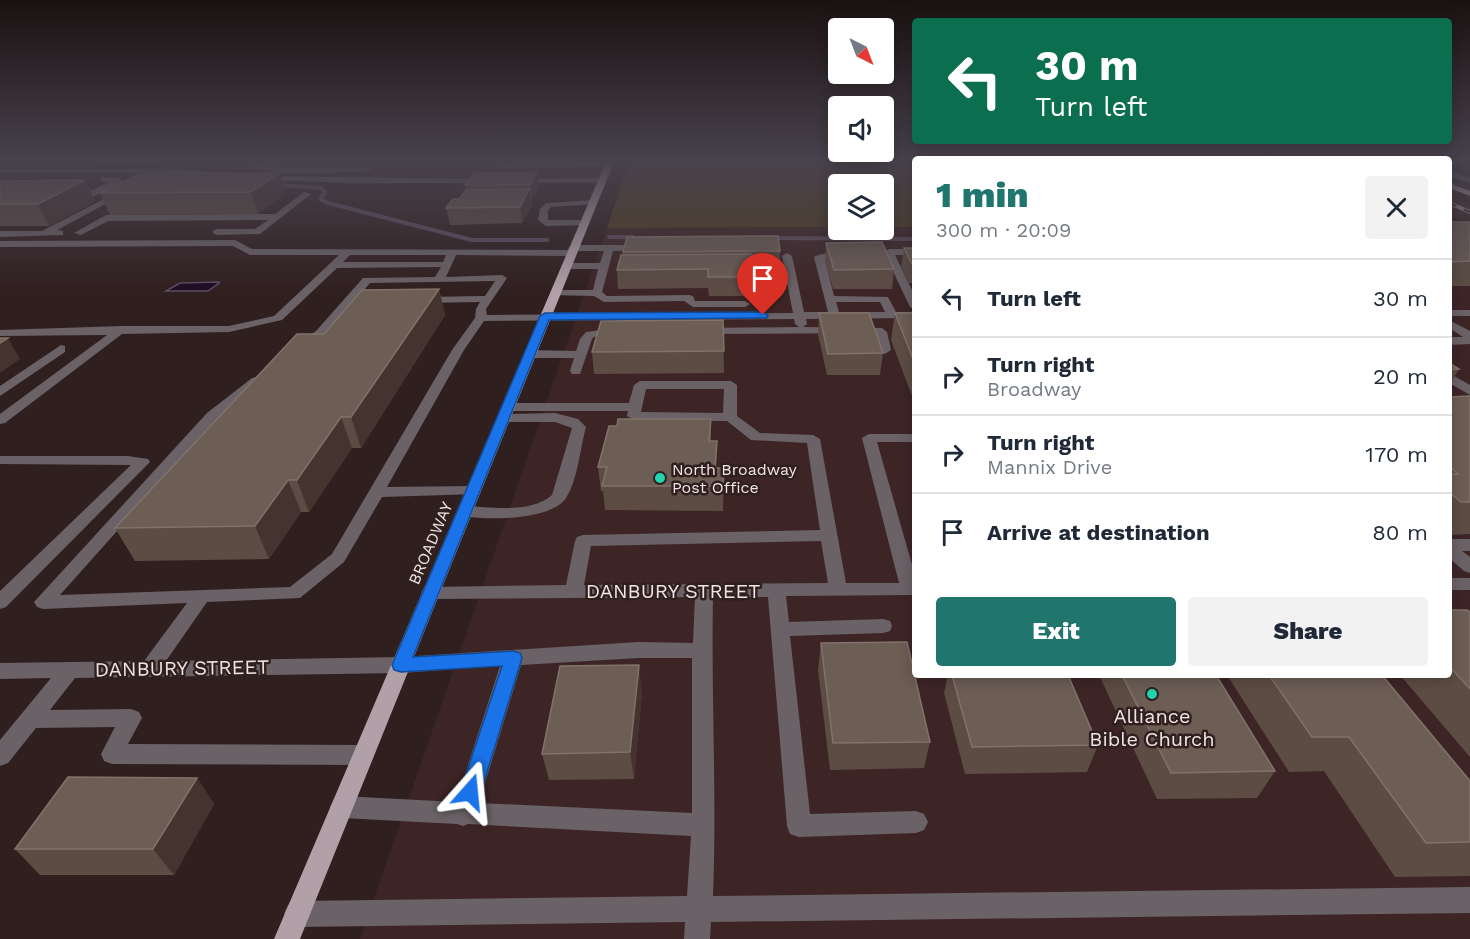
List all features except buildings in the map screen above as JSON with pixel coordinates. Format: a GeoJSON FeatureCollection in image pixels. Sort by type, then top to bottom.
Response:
{"type":"FeatureCollection","features":[{"type":"Feature","properties":{"kind":"main road","name":"BROADWAY"},"geometry":{"type":"LineString","coordinates":[[287,939],[591,206]]}},
{"type":"Feature","properties":{"kind":"street"},"geometry":{"type":"LineString","coordinates":[[44,234],[97,206]]}},
{"type":"Feature","properties":{"kind":"street"},"geometry":{"type":"LineString","coordinates":[[201,232],[257,232],[292,206]]}},
{"type":"Feature","properties":{"kind":"street"},"geometry":{"type":"LineString","coordinates":[[548,206],[544,209],[542,220],[546,222],[584,223]]}},
{"type":"Feature","properties":{"kind":"street"},"geometry":{"type":"LineString","coordinates":[[78,233],[105,218],[277,218]]}},
{"type":"Feature","properties":{"kind":"street"},"geometry":{"type":"LineString","coordinates":[[0,234],[100,233]]}},
{"type":"Feature","properties":{"kind":"street"},"geometry":{"type":"LineString","coordinates":[[0,244],[235,243],[250,252],[450,259]]}},
{"type":"Feature","properties":{"kind":"street"},"geometry":{"type":"LineString","coordinates":[[0,254],[18,244]]}},
{"type":"Feature","properties":{"kind":"street"},"geometry":{"type":"LineString","coordinates":[[597,293],[609,248]]}},
{"type":"Feature","properties":{"kind":"street"},"geometry":{"type":"LineString","coordinates":[[570,258],[609,248],[659,248]]}},
{"type":"Feature","properties":{"kind":"street"},"geometry":{"type":"LineString","coordinates":[[912,252],[889,252],[912,301]]}},
{"type":"Feature","properties":{"kind":"street"},"geometry":{"type":"LineString","coordinates":[[0,333],[122,329],[229,329],[278,318],[346,254]]}},
{"type":"Feature","properties":{"kind":"street"},"geometry":{"type":"LineString","coordinates":[[787,256],[801,315],[801,330]]}},
{"type":"Feature","properties":{"kind":"street"},"geometry":{"type":"LineString","coordinates":[[834,315],[819,257],[861,256]]}},
{"type":"Feature","properties":{"kind":"street"},"geometry":{"type":"LineString","coordinates":[[334,265],[450,259],[570,258],[604,266]]}},
{"type":"Feature","properties":{"kind":"street"},"geometry":{"type":"LineString","coordinates":[[439,280],[450,259]]}},
{"type":"Feature","properties":{"kind":"street"},"geometry":{"type":"LineString","coordinates":[[267,372],[212,416],[43,602],[294,593],[338,558],[458,350],[481,318],[481,309],[502,278],[367,280],[354,301],[320,333],[294,353]]}},
{"type":"Feature","properties":{"kind":"street"},"geometry":{"type":"LineString","coordinates":[[555,293],[597,293],[604,299],[689,298],[689,302],[704,310]]}},
{"type":"Feature","properties":{"kind":"street"},"geometry":{"type":"LineString","coordinates":[[406,300],[487,299]]}},
{"type":"Feature","properties":{"kind":"street"},"geometry":{"type":"LineString","coordinates":[[618,316],[622,299]]}},
{"type":"Feature","properties":{"kind":"street"},"geometry":{"type":"LineString","coordinates":[[830,299],[884,299],[892,315]]}},
{"type":"Feature","properties":{"kind":"street"},"geometry":{"type":"LineString","coordinates":[[481,318],[689,316],[704,310],[744,310],[801,315],[912,315]]}},
{"type":"Feature","properties":{"kind":"street"},"geometry":{"type":"LineString","coordinates":[[742,331],[744,310]]}},
{"type":"Feature","properties":{"kind":"street"},"geometry":{"type":"LineString","coordinates":[[1452,313],[1470,313]]}},
{"type":"Feature","properties":{"kind":"street"},"geometry":{"type":"LineString","coordinates":[[860,315],[862,330]]}},
{"type":"Feature","properties":{"kind":"street"},"geometry":{"type":"LineString","coordinates":[[689,316],[688,331],[878,330],[881,332],[885,350]]}},
{"type":"Feature","properties":{"kind":"street"},"geometry":{"type":"LineString","coordinates":[[1452,325],[1470,338]]}},
{"type":"Feature","properties":{"kind":"street"},"geometry":{"type":"LineString","coordinates":[[0,420],[122,329]]}},
{"type":"Feature","properties":{"kind":"street"},"geometry":{"type":"LineString","coordinates":[[576,371],[586,339],[590,334],[632,331]]}},
{"type":"Feature","properties":{"kind":"street"},"geometry":{"type":"LineString","coordinates":[[1452,340],[1470,338]]}},
{"type":"Feature","properties":{"kind":"street"},"geometry":{"type":"LineString","coordinates":[[0,392],[61,349]]}},
{"type":"Feature","properties":{"kind":"street"},"geometry":{"type":"LineString","coordinates":[[530,354],[581,355]]}},
{"type":"Feature","properties":{"kind":"street"},"geometry":{"type":"LineString","coordinates":[[1452,379],[1470,391]]}},
{"type":"Feature","properties":{"kind":"street"},"geometry":{"type":"LineString","coordinates":[[730,417],[731,385],[640,385],[634,416],[730,417],[756,437],[813,439],[838,590]]}},
{"type":"Feature","properties":{"kind":"street"},"geometry":{"type":"LineString","coordinates":[[505,412],[635,407]]}},
{"type":"Feature","properties":{"kind":"street"},"geometry":{"type":"LineString","coordinates":[[465,511],[534,510],[547,507],[559,497],[579,427],[575,422],[564,418],[505,412]]}},
{"type":"Feature","properties":{"kind":"street"},"geometry":{"type":"LineString","coordinates":[[912,438],[869,438],[912,589]]}},
{"type":"Feature","properties":{"kind":"street"},"geometry":{"type":"LineString","coordinates":[[0,460],[128,460],[142,462],[0,602]]}},
{"type":"Feature","properties":{"kind":"street"},"geometry":{"type":"LineString","coordinates":[[377,492],[473,490]]}},
{"type":"Feature","properties":{"kind":"street"},"geometry":{"type":"LineString","coordinates":[[574,592],[583,541],[829,535]]}},
{"type":"Feature","properties":{"kind":"street"},"geometry":{"type":"LineString","coordinates":[[1452,546],[1470,544]]}},
{"type":"Feature","properties":{"kind":"street"},"geometry":{"type":"LineString","coordinates":[[1452,549],[1470,567]]}},
{"type":"Feature","properties":{"kind":"street"},"geometry":{"type":"LineString","coordinates":[[1452,584],[1470,584]]}},
{"type":"Feature","properties":{"kind":"street","name":"DANBURY STREET"},"geometry":{"type":"LineString","coordinates":[[430,593],[912,589]]}},
{"type":"Feature","properties":{"kind":"street"},"geometry":{"type":"LineString","coordinates":[[776,590],[799,826],[915,822]]}},
{"type":"Feature","properties":{"kind":"street"},"geometry":{"type":"LineString","coordinates":[[697,939],[704,825],[702,651],[704,591]]}},
{"type":"Feature","properties":{"kind":"street"},"geometry":{"type":"LineString","coordinates":[[149,669],[202,596]]}},
{"type":"Feature","properties":{"kind":"street"},"geometry":{"type":"LineString","coordinates":[[779,629],[883,627]]}},
{"type":"Feature","properties":{"kind":"street","name":"DANBURY STREET"},"geometry":{"type":"LineString","coordinates":[[0,671],[401,665],[638,650],[702,651]]}},
{"type":"Feature","properties":{"kind":"street"},"geometry":{"type":"LineString","coordinates":[[463,815],[523,657]]}},
{"type":"Feature","properties":{"kind":"street"},"geometry":{"type":"LineString","coordinates":[[0,756],[70,670]]}},
{"type":"Feature","properties":{"kind":"street"},"geometry":{"type":"LineString","coordinates":[[32,718],[131,718],[112,754],[363,755]]}},
{"type":"Feature","properties":{"kind":"street"},"geometry":{"type":"LineString","coordinates":[[342,807],[463,815],[704,825]]}},
{"type":"Feature","properties":{"kind":"street"},"geometry":{"type":"LineString","coordinates":[[297,914],[1470,900]]}},
{"type":"Feature","properties":{"kind":"shaded area"},"geometry":{"type":"Polygon","coordinates":[[[614,206],[828,206],[828,227],[607,228],[614,206]]]}},
{"type":"Feature","properties":{"kind":"shaded area"},"geometry":{"type":"Polygon","coordinates":[[[894,206],[912,206],[912,227],[894,227],[894,206]]]}},
{"type":"Feature","properties":{"kind":"shaded area"},"geometry":{"type":"Polygon","coordinates":[[[1452,206],[1470,206],[1470,939],[360,939],[607,228],[828,227],[828,240],[894,240],[894,227],[912,227],[912,678],[1452,678],[1452,225],[1469,224],[1452,216],[1452,206]]]}},
{"type":"Feature","properties":{"kind":"shaded area"},"geometry":{"type":"Polygon","coordinates":[[[219,282],[208,291],[166,291],[180,283],[219,282]]]}},
{"type":"Feature","properties":{"kind":"waterway"},"geometry":{"type":"LineString","coordinates":[[339,206],[472,240],[547,240]]}},
{"type":"Feature","properties":{"kind":"waterway"},"geometry":{"type":"LineString","coordinates":[[609,237],[633,237]]}},
{"type":"Feature","properties":{"kind":"waterway"},"geometry":{"type":"LineString","coordinates":[[771,238],[912,239]]}},
{"type":"Feature","properties":{"kind":"railway"},"geometry":{"type":"LineString","coordinates":[[1456,206],[1470,212]]}},
{"type":"Feature","properties":{"kind":"place","name":"North Broadway Post Office"},"geometry":{"type":"Point","coordinates":[660,478]}},
{"type":"Feature","properties":{"kind":"place","name":"Alliance Bible Church"},"geometry":{"type":"Point","coordinates":[1152,694]}},
{"type":"Feature","properties":{"kind":"route"},"geometry":{"type":"LineString","coordinates":[[470,792],[513,658],[401,665],[545,316],[763,315]]}}]}
